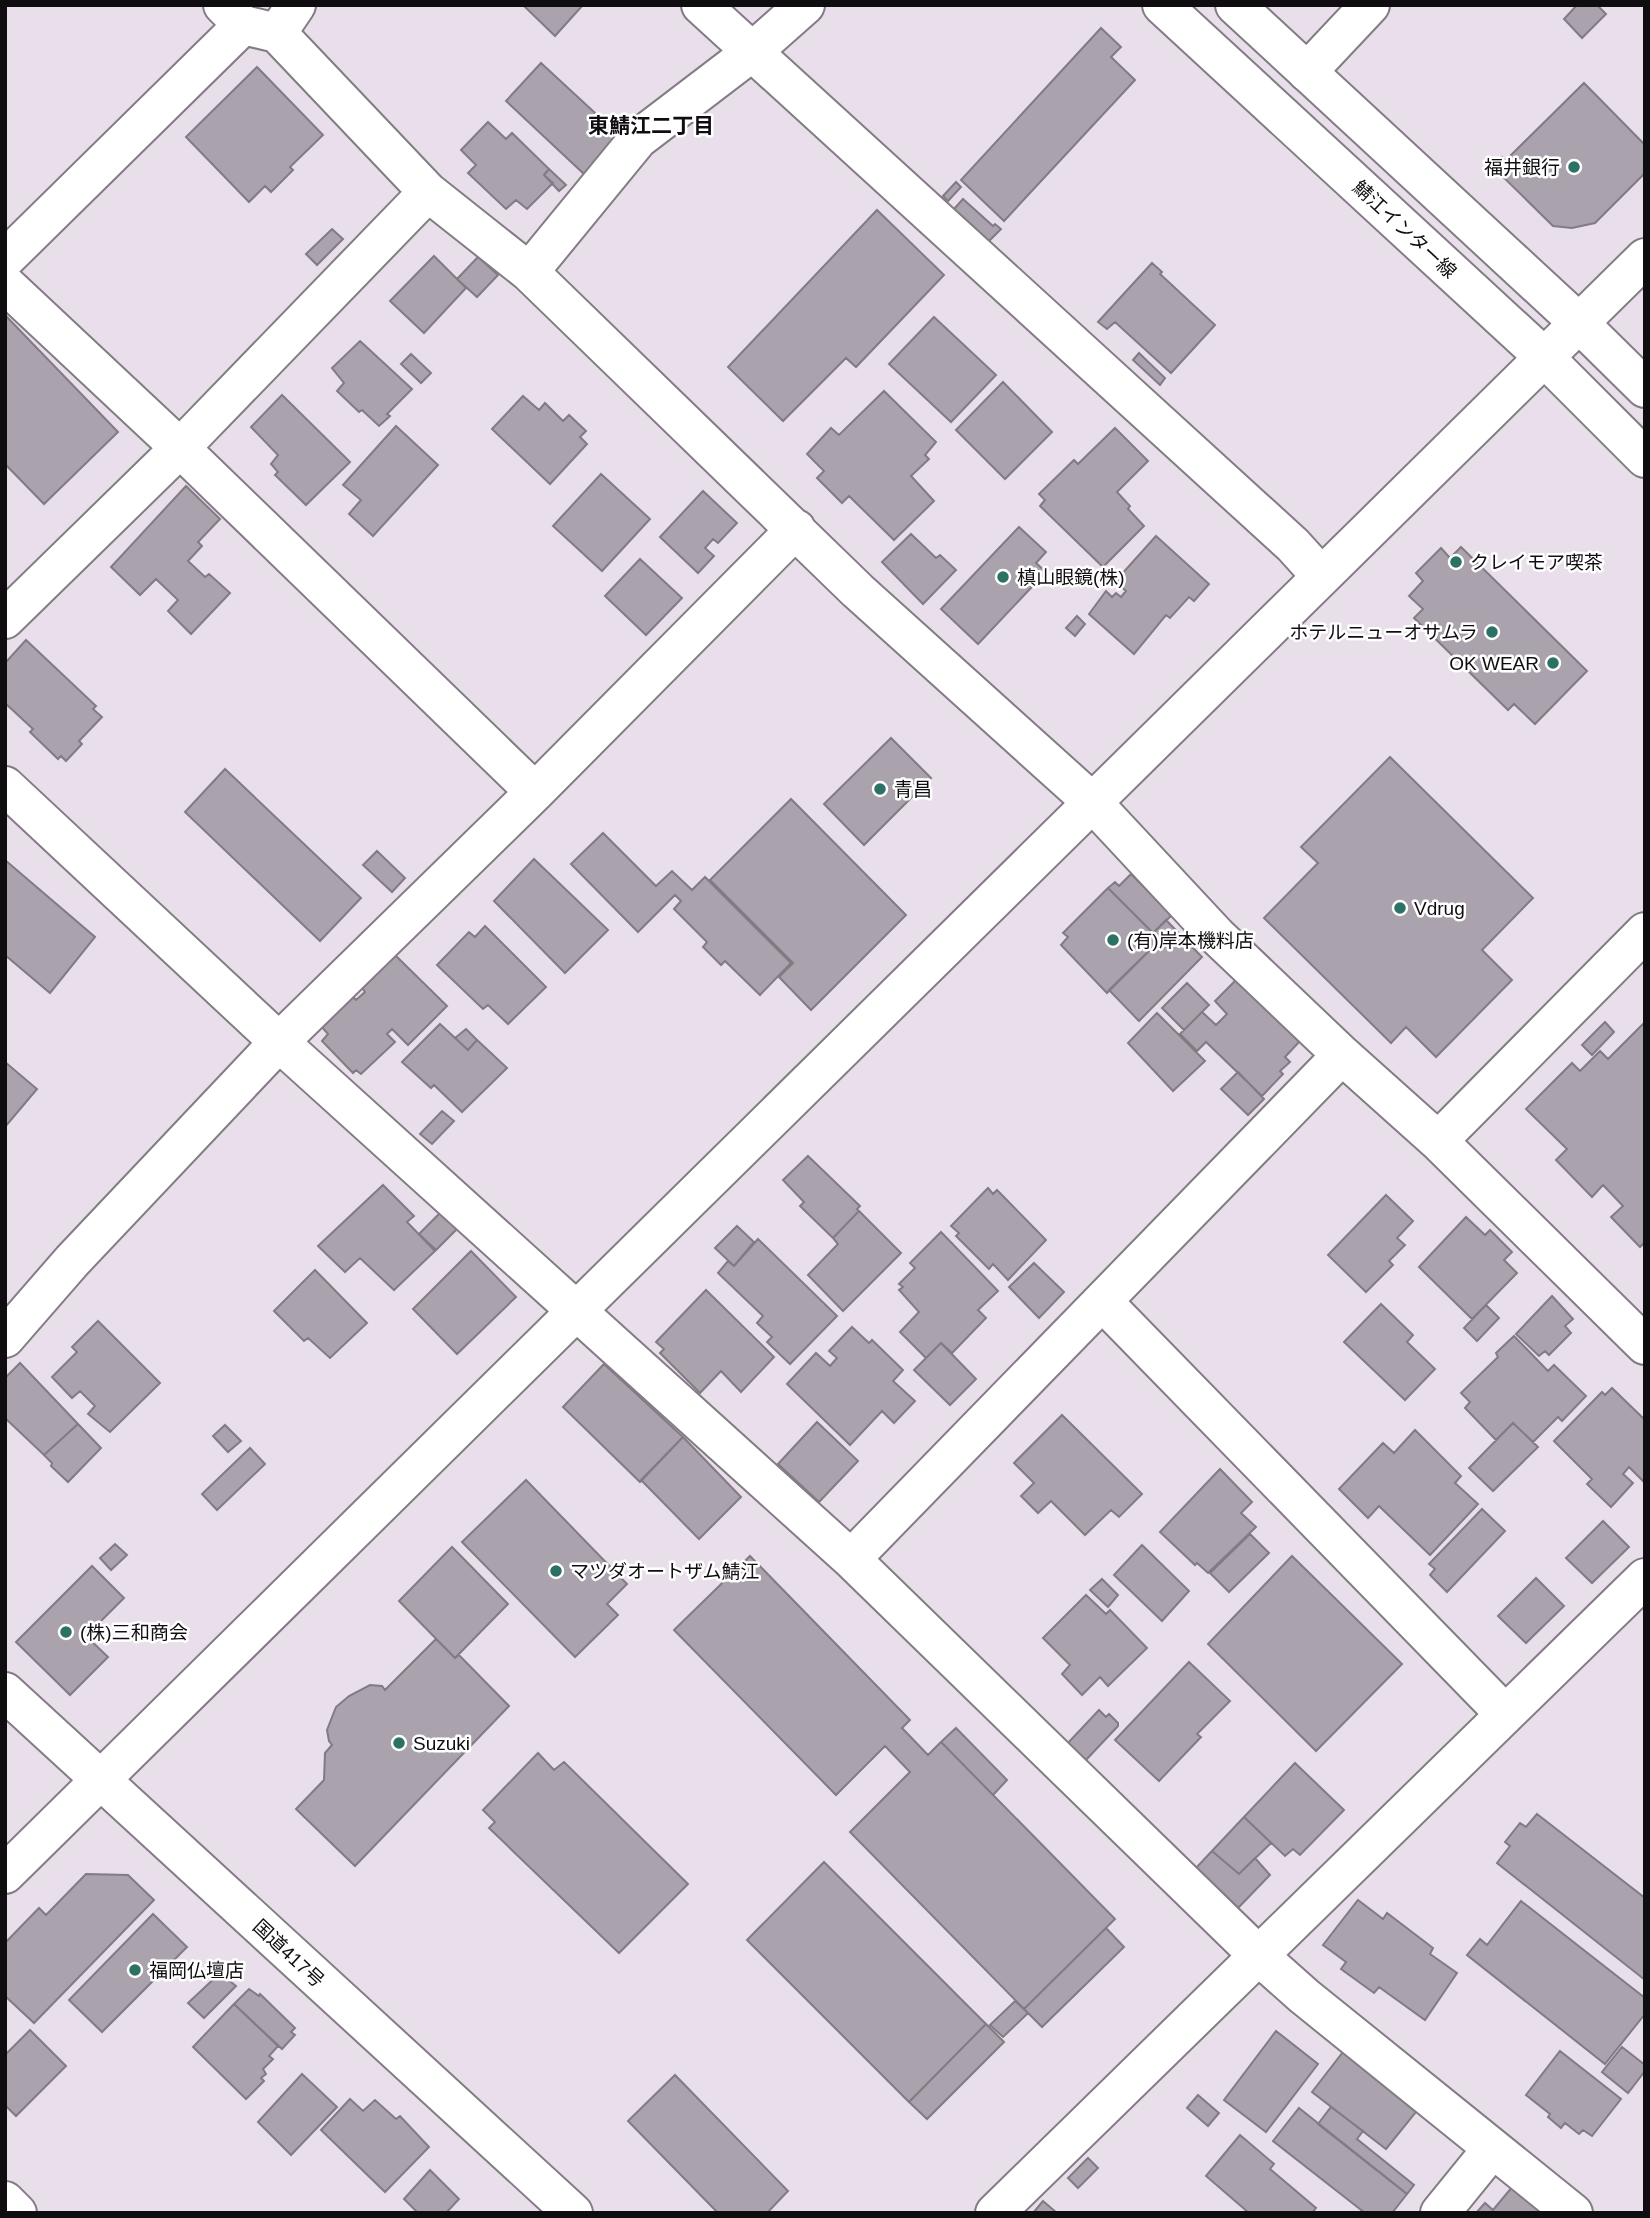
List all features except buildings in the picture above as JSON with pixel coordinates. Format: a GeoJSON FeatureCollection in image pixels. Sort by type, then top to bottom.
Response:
{"type":"FeatureCollection","features":[{"type":"Feature","properties":{"kind":"main road"},"geometry":{"type":"LineString","coordinates":[[701,5],[1293,545],[1321,576]]}},
{"type":"Feature","properties":{"kind":"main road"},"geometry":{"type":"LineString","coordinates":[[529,272],[638,139],[752,52],[805,5]]}},
{"type":"Feature","properties":{"kind":"main road","name":"鯖江インター線"},"geometry":{"type":"LineString","coordinates":[[1162,5],[1545,358],[1645,458]]}},
{"type":"Feature","properties":{"kind":"main road"},"geometry":{"type":"LineString","coordinates":[[1234,5],[1580,324],[1645,388]]}},
{"type":"Feature","properties":{"kind":"main road"},"geometry":{"type":"LineString","coordinates":[[1307,72],[1370,5]]}},
{"type":"Feature","properties":{"kind":"main road"},"geometry":{"type":"LineString","coordinates":[[5,259],[260,17],[428,192],[529,272],[858,591],[1092,802],[1217,936],[1342,1055],[1438,1141],[1645,1345]]}},
{"type":"Feature","properties":{"kind":"main road"},"geometry":{"type":"LineString","coordinates":[[5,619],[180,448],[428,192]]}},
{"type":"Feature","properties":{"kind":"main road"},"geometry":{"type":"LineString","coordinates":[[5,1874],[1645,258]]}},
{"type":"Feature","properties":{"kind":"main road"},"geometry":{"type":"LineString","coordinates":[[5,284],[180,448],[535,792]]}},
{"type":"Feature","properties":{"kind":"main road"},"geometry":{"type":"LineString","coordinates":[[5,1338],[72,1261],[279,1042],[535,792],[796,529]]}},
{"type":"Feature","properties":{"kind":"main road"},"geometry":{"type":"LineString","coordinates":[[5,786],[279,1042],[851,1559],[1259,1956],[1304,1996],[1573,2213]]}},
{"type":"Feature","properties":{"kind":"main road"},"geometry":{"type":"LineString","coordinates":[[1438,1141],[1645,932]]}},
{"type":"Feature","properties":{"kind":"main road"},"geometry":{"type":"LineString","coordinates":[[851,1559],[1342,1055]]}},
{"type":"Feature","properties":{"kind":"main road"},"geometry":{"type":"LineString","coordinates":[[1102,1302],[1505,1714]]}},
{"type":"Feature","properties":{"kind":"main road"},"geometry":{"type":"LineString","coordinates":[[995,2213],[1645,1578]]}},
{"type":"Feature","properties":{"kind":"main road","name":"国道417号"},"geometry":{"type":"LineString","coordinates":[[5,1692],[573,2213]]}},
{"type":"Feature","properties":{"kind":"main road"},"geometry":{"type":"LineString","coordinates":[[1440,2213],[1492,2149]]}},
{"type":"Feature","properties":{"kind":"main road"},"geometry":{"type":"LineString","coordinates":[[5,2201],[18,2213]]}},
{"type":"Feature","properties":{"kind":"place","name":"福井銀行"},"geometry":{"type":"Point","coordinates":[1574,167]}},
{"type":"Feature","properties":{"kind":"place","name":"クレイモア喫茶"},"geometry":{"type":"Point","coordinates":[1456,562]}},
{"type":"Feature","properties":{"kind":"place","name":"槙山眼鏡(株)"},"geometry":{"type":"Point","coordinates":[1003,577]}},
{"type":"Feature","properties":{"kind":"place","name":"ホテルニューオサムラ"},"geometry":{"type":"Point","coordinates":[1492,632]}},
{"type":"Feature","properties":{"kind":"place","name":"OK WEAR"},"geometry":{"type":"Point","coordinates":[1553,663]}},
{"type":"Feature","properties":{"kind":"place","name":"青昌"},"geometry":{"type":"Point","coordinates":[880,789]}},
{"type":"Feature","properties":{"kind":"place","name":"Vdrug"},"geometry":{"type":"Point","coordinates":[1400,908]}},
{"type":"Feature","properties":{"kind":"place","name":"(有)岸本機料店"},"geometry":{"type":"Point","coordinates":[1113,940]}},
{"type":"Feature","properties":{"kind":"place","name":"マツダオートザム鯖江"},"geometry":{"type":"Point","coordinates":[556,1571]}},
{"type":"Feature","properties":{"kind":"place","name":"(株)三和商会"},"geometry":{"type":"Point","coordinates":[66,1632]}},
{"type":"Feature","properties":{"kind":"place","name":"Suzuki"},"geometry":{"type":"Point","coordinates":[399,1743]}},
{"type":"Feature","properties":{"kind":"place","name":"福岡仏壇店"},"geometry":{"type":"Point","coordinates":[135,1970]}},
{"type":"Feature","properties":{"kind":"district","name":"東鯖江二丁目"},"geometry":{"type":"Point","coordinates":[651,126]}}]}
